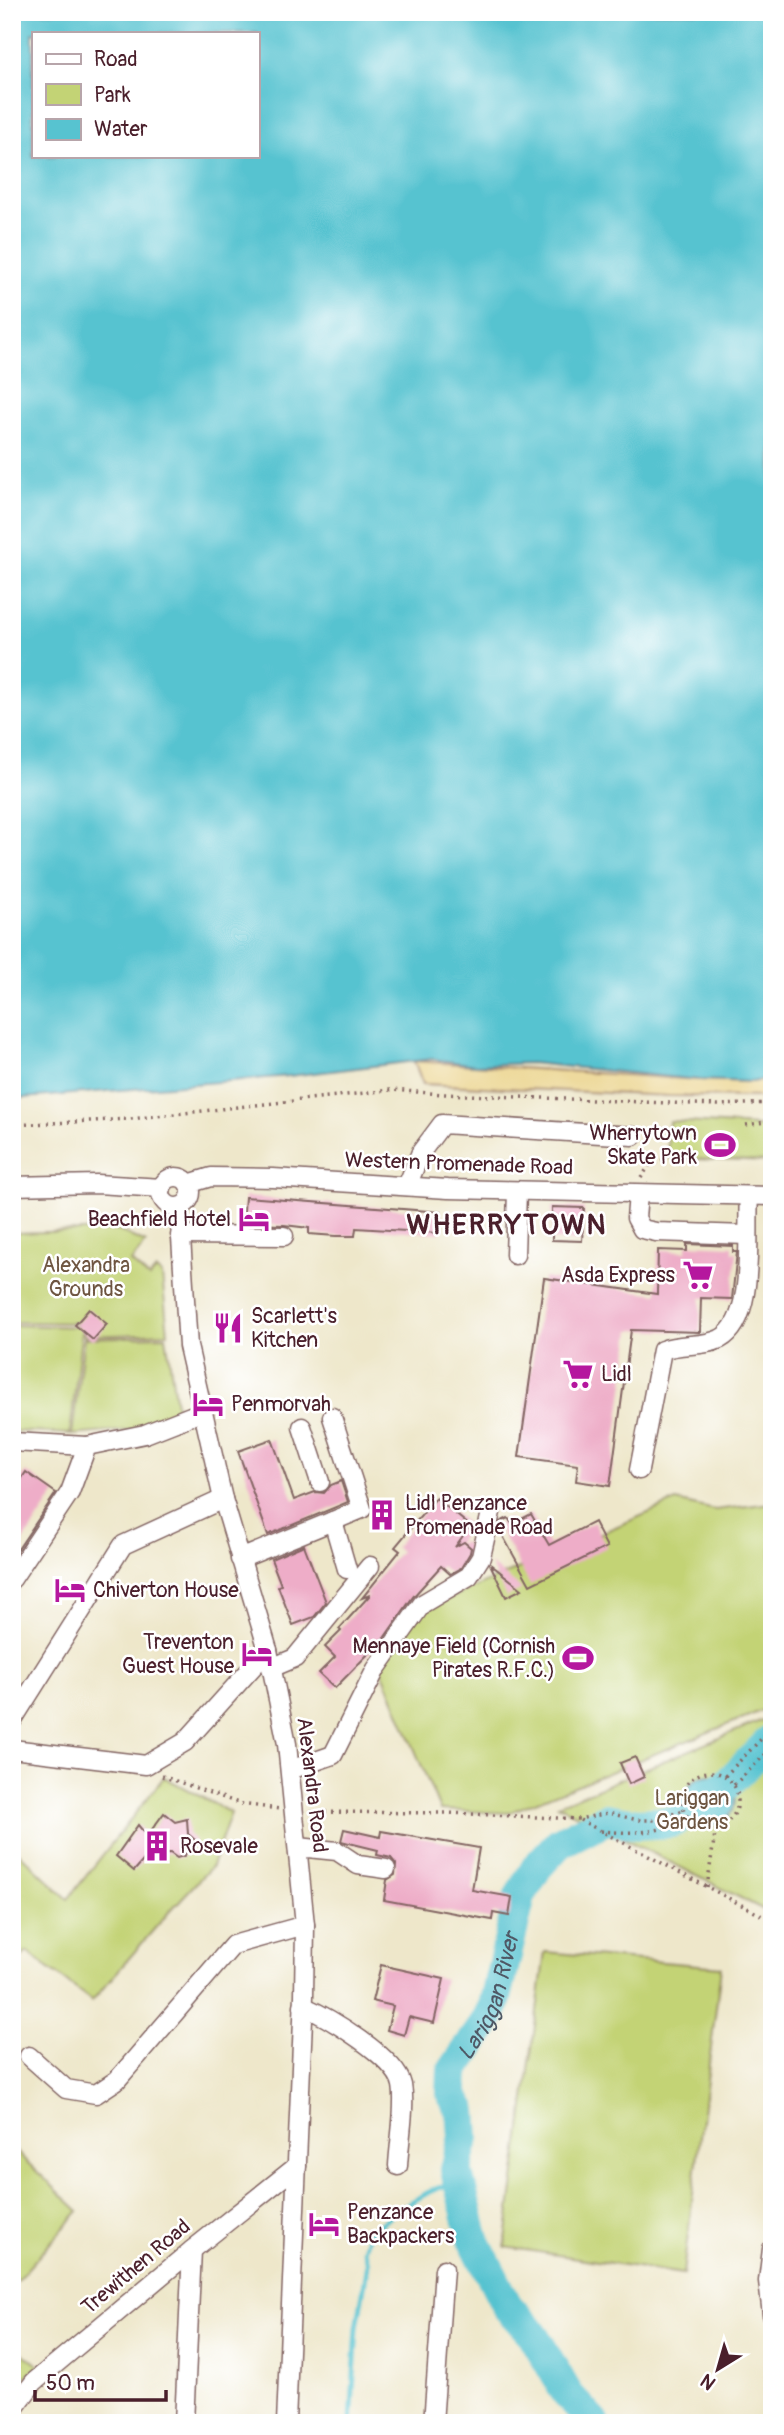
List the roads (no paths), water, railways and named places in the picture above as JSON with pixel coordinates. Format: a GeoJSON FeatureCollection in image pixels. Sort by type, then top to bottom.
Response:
{"type":"FeatureCollection","features":[{"type":"Feature","properties":{"kind":"street"},"geometry":{"type":"LineString","coordinates":[[407,1186],[421,1152],[442,1124],[633,1136]]}},
{"type":"Feature","properties":{"kind":"street","name":"Western Promenade Road"},"geometry":{"type":"LineString","coordinates":[[188,1184],[211,1177],[517,1191],[772,1196]]}},
{"type":"Feature","properties":{"kind":"street"},"geometry":{"type":"LineString","coordinates":[[181,1178],[188,1184],[189,1198],[178,1207],[165,1203],[161,1194],[162,1188],[164,1182],[181,1178]]}},
{"type":"Feature","properties":{"kind":"street"},"geometry":{"type":"LineString","coordinates":[[12,1186],[97,1184],[162,1188]]}},
{"type":"Feature","properties":{"kind":"street"},"geometry":{"type":"LineString","coordinates":[[515,1255],[517,1191]]}},
{"type":"Feature","properties":{"kind":"street"},"geometry":{"type":"LineString","coordinates":[[638,1194],[636,1218],[642,1229],[747,1236]]}},
{"type":"Feature","properties":{"kind":"street"},"geometry":{"type":"LineString","coordinates":[[639,1470],[662,1350],[676,1345],[720,1339],[734,1326],[744,1303],[749,1196]]}},
{"type":"Feature","properties":{"kind":"street","name":"Alexandra Road"},"geometry":{"type":"LineString","coordinates":[[178,1207],[188,1346],[223,1499],[268,1650],[295,1811],[305,1925],[286,2423]]}},
{"type":"Feature","properties":{"kind":"street"},"geometry":{"type":"LineString","coordinates":[[180,1235],[284,1236]]}},
{"type":"Feature","properties":{"kind":"street"},"geometry":{"type":"LineString","coordinates":[[14,1446],[88,1447],[145,1434],[201,1412]]}},
{"type":"Feature","properties":{"kind":"street"},"geometry":{"type":"LineString","coordinates":[[240,1559],[362,1509],[332,1417]]}},
{"type":"Feature","properties":{"kind":"street"},"geometry":{"type":"LineString","coordinates":[[302,1427],[320,1482]]}},
{"type":"Feature","properties":{"kind":"street"},"geometry":{"type":"LineString","coordinates":[[311,1453],[341,1443]]}},
{"type":"Feature","properties":{"kind":"street"},"geometry":{"type":"LineString","coordinates":[[12,1579],[70,1492],[88,1447]]}},
{"type":"Feature","properties":{"kind":"street"},"geometry":{"type":"LineString","coordinates":[[12,1721],[123,1545],[223,1499]]}},
{"type":"Feature","properties":{"kind":"street"},"geometry":{"type":"LineString","coordinates":[[290,1770],[333,1755],[376,1669],[422,1604],[469,1576],[481,1558],[491,1512]]}},
{"type":"Feature","properties":{"kind":"street"},"geometry":{"type":"LineString","coordinates":[[333,1521],[347,1569]]}},
{"type":"Feature","properties":{"kind":"street"},"geometry":{"type":"LineString","coordinates":[[271,1668],[295,1658],[370,1566]]}},
{"type":"Feature","properties":{"kind":"street"},"geometry":{"type":"LineString","coordinates":[[12,1749],[146,1765],[185,1742],[268,1650]]}},
{"type":"Feature","properties":{"kind":"street"},"geometry":{"type":"LineString","coordinates":[[298,1847],[337,1851],[358,1865],[386,1869]]}},
{"type":"Feature","properties":{"kind":"street"},"geometry":{"type":"LineString","coordinates":[[29,2056],[66,2089],[96,2094],[117,2080],[233,1945],[305,1925]]}},
{"type":"Feature","properties":{"kind":"street"},"geometry":{"type":"LineString","coordinates":[[303,2006],[327,2016],[381,2057],[398,2074],[402,2083],[398,2166]]}},
{"type":"Feature","properties":{"kind":"street","name":"Trewithen Road"},"geometry":{"type":"LineString","coordinates":[[12,2411],[34,2382],[297,2165]]}},
{"type":"Feature","properties":{"kind":"street"},"geometry":{"type":"LineString","coordinates":[[772,2249],[768,2281],[772,2315]]}},
{"type":"Feature","properties":{"kind":"street"},"geometry":{"type":"LineString","coordinates":[[184,2423],[192,2250]]}},
{"type":"Feature","properties":{"kind":"street"},"geometry":{"type":"LineString","coordinates":[[433,2423],[444,2269]]}},
{"type":"Feature","properties":{"kind":"water"},"geometry":{"type":"Polygon","coordinates":[[[12,12],[772,12],[772,1078],[752,1082],[700,1080],[531,1063],[476,1065],[432,1059],[289,1076],[12,1099],[12,12]]]}},
{"type":"Feature","properties":{"kind":"water"},"geometry":{"type":"Polygon","coordinates":[[[710,1775],[727,1783],[735,1800],[727,1817],[710,1825],[693,1817],[685,1800],[693,1783],[710,1775]]]}},
{"type":"Feature","properties":{"kind":"waterway","name":"Lariggan River"},"geometry":{"type":"LineString","coordinates":[[594,2423],[568,2395],[533,2334],[507,2306],[474,2240],[456,2170],[464,2137],[462,2111],[452,2094],[453,2071],[484,2026],[494,2006],[520,1896],[537,1867],[559,1843],[606,1819],[638,1824],[672,1822],[689,1813],[728,1783],[772,1739]]}},
{"type":"Feature","properties":{"kind":"waterway"},"geometry":{"type":"LineString","coordinates":[[351,2423],[357,2328],[368,2263],[364,2249],[369,2234],[397,2210],[450,2183],[456,2170]]}},
{"type":"Feature","properties":{"kind":"place","name":"Wherrytown Skate Park"},"geometry":{"type":"Point","coordinates":[720,1145]}},
{"type":"Feature","properties":{"kind":"place","name":"Beachfield Hotel"},"geometry":{"type":"Point","coordinates":[254,1219]}},
{"type":"Feature","properties":{"kind":"place","name":"Asda Express"},"geometry":{"type":"Point","coordinates":[698,1275]}},
{"type":"Feature","properties":{"kind":"place","name":"Scarlett's Kitchen"},"geometry":{"type":"Point","coordinates":[228,1328]}},
{"type":"Feature","properties":{"kind":"place","name":"Lidl"},"geometry":{"type":"Point","coordinates":[578,1374]}},
{"type":"Feature","properties":{"kind":"place","name":"Penmorvah"},"geometry":{"type":"Point","coordinates":[208,1404]}},
{"type":"Feature","properties":{"kind":"place","name":"Lidl Penzance Promenade Road"},"geometry":{"type":"Point","coordinates":[382,1515]}},
{"type":"Feature","properties":{"kind":"place","name":"Chiverton House"},"geometry":{"type":"Point","coordinates":[70,1590]}},
{"type":"Feature","properties":{"kind":"place","name":"Treventon Guest House"},"geometry":{"type":"Point","coordinates":[257,1654]}},
{"type":"Feature","properties":{"kind":"place","name":"Mennaye Field (Cornish Pirates R.F.C.)"},"geometry":{"type":"Point","coordinates":[578,1658]}},
{"type":"Feature","properties":{"kind":"place","name":"Rosevale"},"geometry":{"type":"Point","coordinates":[157,1846]}},
{"type":"Feature","properties":{"kind":"place","name":"Penzance Backpackers"},"geometry":{"type":"Point","coordinates":[324,2224]}},
{"type":"Feature","properties":{"kind":"district","name":"WHERRYTOWN"},"geometry":{"type":"Point","coordinates":[507,1225]}},
{"type":"Feature","properties":{"kind":"park label","name":"Alexandra Grounds"},"geometry":{"type":"Point","coordinates":[86,1277]}},
{"type":"Feature","properties":{"kind":"park label","name":"Lariggan Gardens"},"geometry":{"type":"Point","coordinates":[692,1810]}}]}
